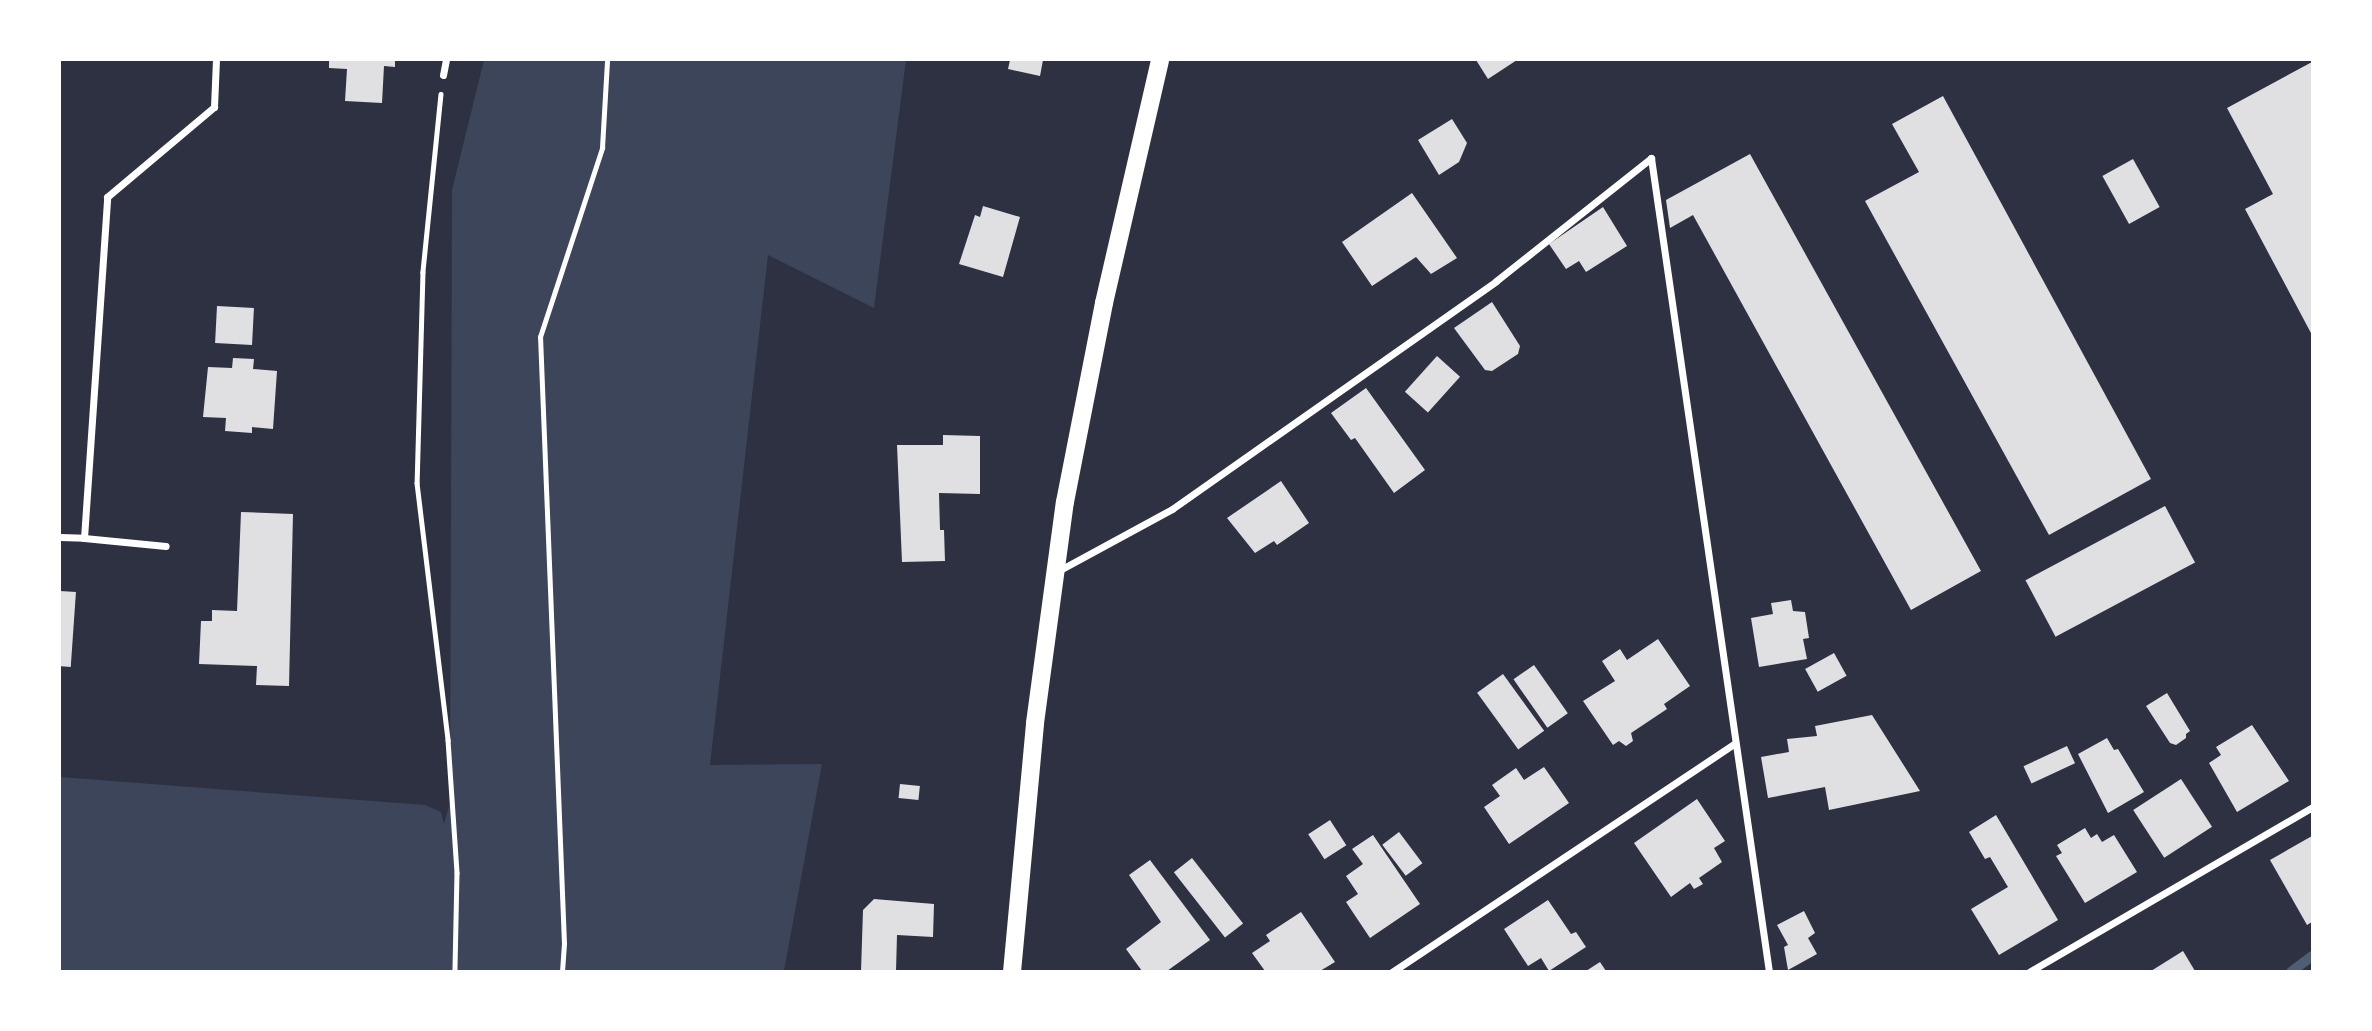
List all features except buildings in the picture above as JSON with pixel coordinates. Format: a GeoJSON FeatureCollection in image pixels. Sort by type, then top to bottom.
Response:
{"type":"FeatureCollection","features":[{"type":"Feature","properties":{"kind":"main road"},"geometry":{"type":"LineString","coordinates":[[1012,971],[1035,723],[1065,502],[1104,303],[1160,60]]}},
{"type":"Feature","properties":{"kind":"street"},"geometry":{"type":"LineString","coordinates":[[84,538],[107,197],[214,107],[216,60]]}},
{"type":"Feature","properties":{"kind":"street"},"geometry":{"type":"LineString","coordinates":[[443,75],[446,60]]}},
{"type":"Feature","properties":{"kind":"street"},"geometry":{"type":"LineString","coordinates":[[1055,572],[1172,509],[1496,281],[1651,158],[1769,971]]}},
{"type":"Feature","properties":{"kind":"street"},"geometry":{"type":"LineString","coordinates":[[60,537],[166,546]]}},
{"type":"Feature","properties":{"kind":"street"},"geometry":{"type":"LineString","coordinates":[[1392,971],[1734,744]]}},
{"type":"Feature","properties":{"kind":"street"},"geometry":{"type":"LineString","coordinates":[[2029,971],[2312,807]]}},
{"type":"Feature","properties":{"kind":"path"},"geometry":{"type":"LineString","coordinates":[[562,971],[564,944],[540,337],[602,149],[607,60]]}},
{"type":"Feature","properties":{"kind":"path"},"geometry":{"type":"LineString","coordinates":[[443,75],[423,272],[417,483],[448,740],[457,873],[455,971]]}},
{"type":"Feature","properties":{"kind":"shaded area"},"geometry":{"type":"Polygon","coordinates":[[[484,60],[906,60],[874,308],[768,255],[710,765],[822,764],[784,971],[60,971],[60,777],[425,805],[441,812],[444,824],[450,802],[452,190],[484,60]]]}},
{"type":"Feature","properties":{"kind":"waterway"},"geometry":{"type":"LineString","coordinates":[[2291,972],[2312,956]]}}]}
